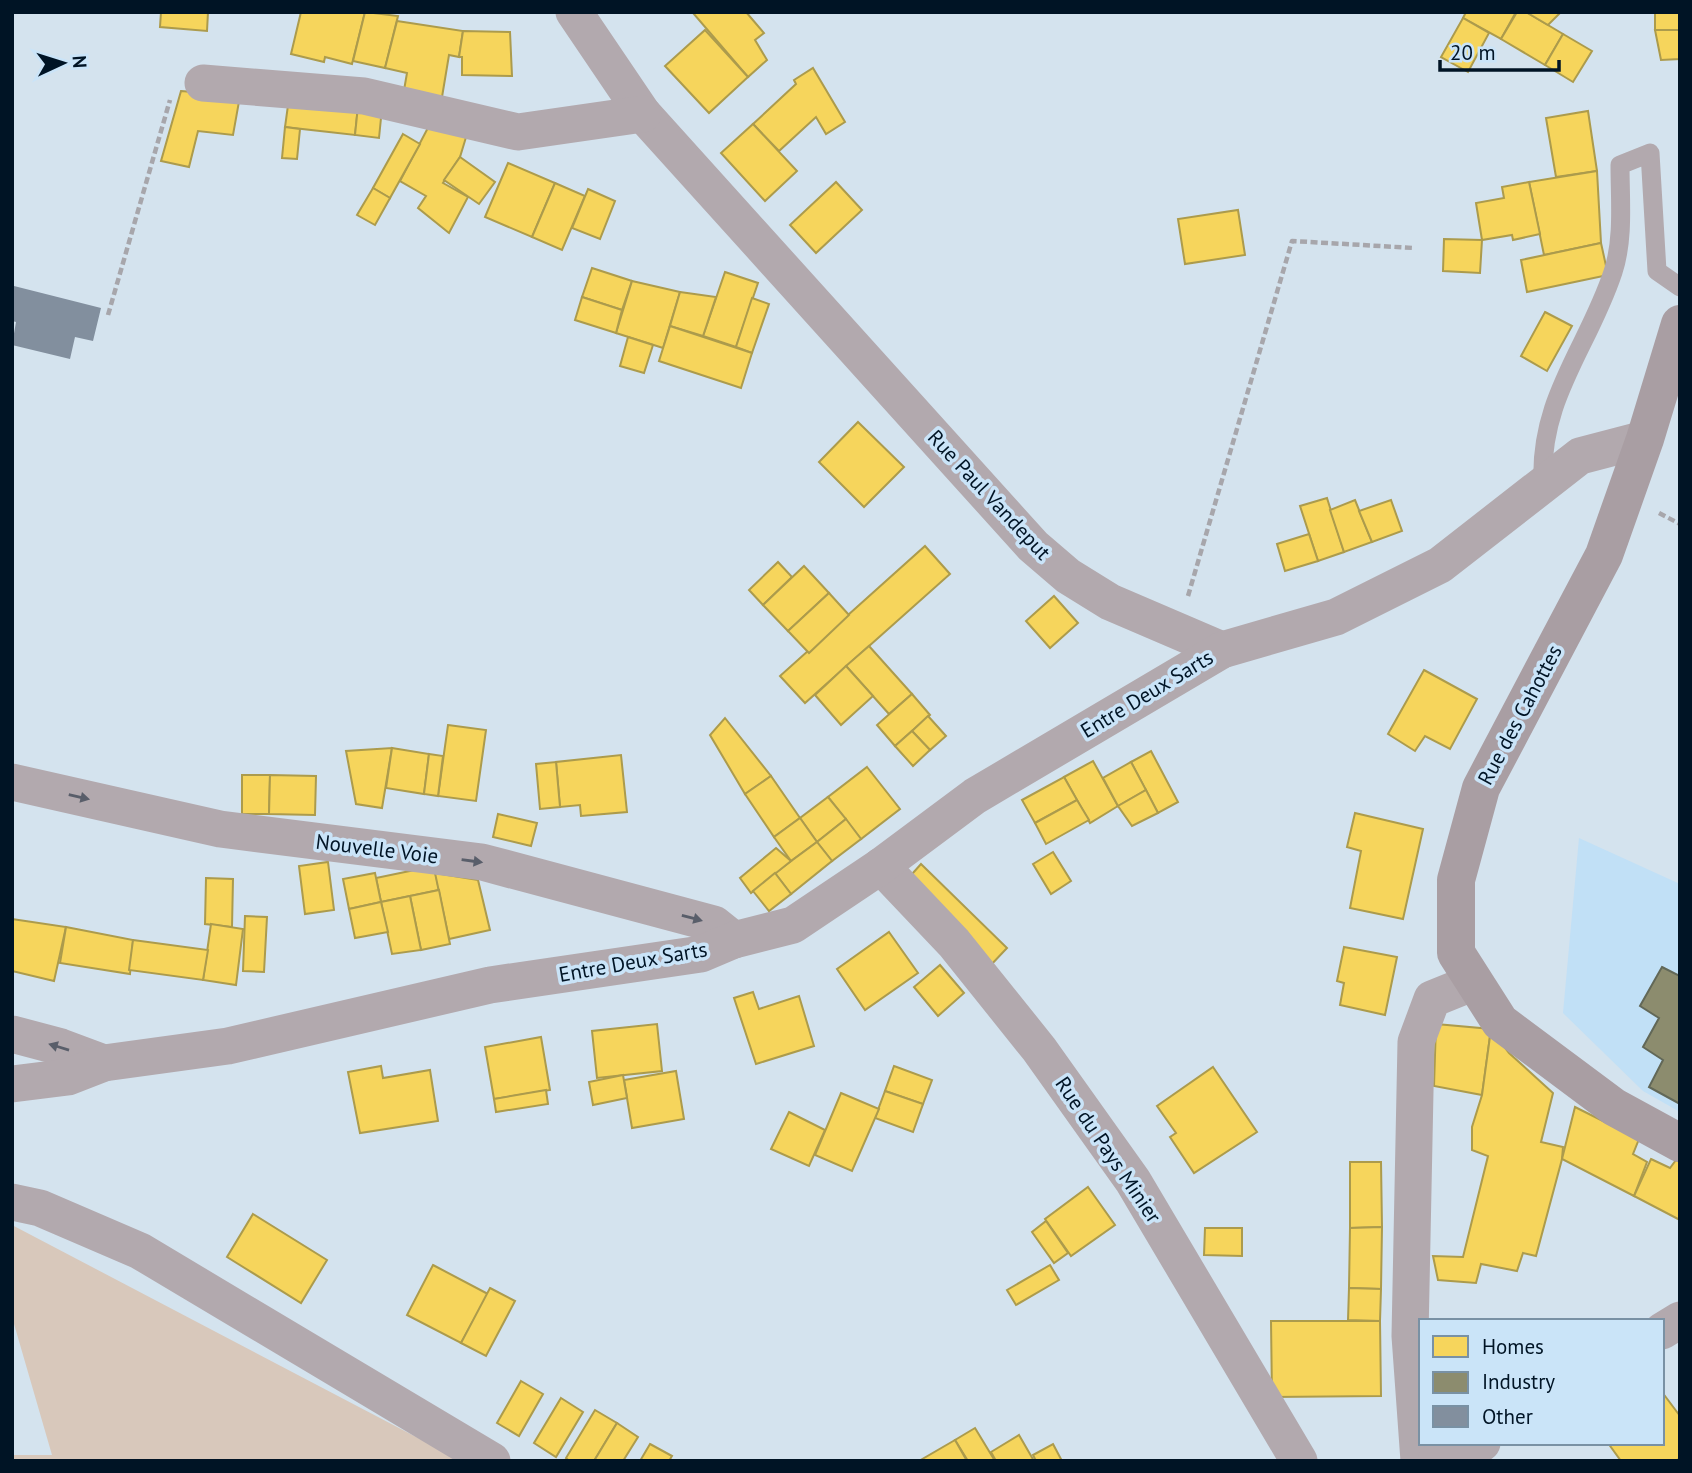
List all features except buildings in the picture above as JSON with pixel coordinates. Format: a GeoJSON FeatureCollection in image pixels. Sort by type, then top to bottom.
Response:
{"type":"FeatureCollection","features":[{"type":"Feature","properties":{"kind":"street","name":"Rue Paul Vandeput"},"geometry":{"type":"LineString","coordinates":[[574,12],[643,114],[1033,546],[1068,576],[1110,602],[1222,650]]}},
{"type":"Feature","properties":{"kind":"street"},"geometry":{"type":"LineString","coordinates":[[203,83],[364,96],[518,132],[643,114]]}},
{"type":"Feature","properties":{"kind":"street","name":"Rue des Cahottes"},"geometry":{"type":"LineString","coordinates":[[1680,324],[1645,439],[1605,555],[1481,788],[1456,880],[1456,953],[1500,1022],[1614,1107],[1680,1143]]}},
{"type":"Feature","properties":{"kind":"street"},"geometry":{"type":"LineString","coordinates":[[1222,650],[1336,617],[1440,565],[1580,456],[1645,439]]}},
{"type":"Feature","properties":{"kind":"street","name":"Entre Deux Sarts"},"geometry":{"type":"LineString","coordinates":[[12,1084],[68,1077],[104,1063],[228,1046],[490,985],[701,954],[734,940],[793,925],[881,866],[975,796],[1222,650]]}},
{"type":"Feature","properties":{"kind":"street","name":"Nouvelle Voie"},"geometry":{"type":"LineString","coordinates":[[12,782],[220,829],[482,862],[714,924],[734,940]]}},
{"type":"Feature","properties":{"kind":"street","name":"Rue du Pays Minier"},"geometry":{"type":"LineString","coordinates":[[881,866],[954,943],[1039,1049],[1133,1181],[1299,1461]]}},
{"type":"Feature","properties":{"kind":"street"},"geometry":{"type":"LineString","coordinates":[[1419,1461],[1410,1336],[1416,1042],[1432,999],[1474,982]]}},
{"type":"Feature","properties":{"kind":"street"},"geometry":{"type":"LineString","coordinates":[[12,1034],[61,1047],[104,1063]]}},
{"type":"Feature","properties":{"kind":"street"},"geometry":{"type":"LineString","coordinates":[[12,1202],[40,1208],[140,1251],[492,1461]]}},
{"type":"Feature","properties":{"kind":"street"},"geometry":{"type":"LineString","coordinates":[[1664,1330],[1680,1320]]}},
{"type":"Feature","properties":{"kind":"street"},"geometry":{"type":"LineString","coordinates":[[1436,1461],[1468,1452],[1479,1445]]}},
{"type":"Feature","properties":{"kind":"lane"},"geometry":{"type":"LineString","coordinates":[[1544,484],[1542,453],[1558,392],[1614,271],[1620,231],[1620,165],[1650,153],[1657,271],[1680,287]]}},
{"type":"Feature","properties":{"kind":"path"},"geometry":{"type":"LineString","coordinates":[[108,315],[175,78],[203,83]]}},
{"type":"Feature","properties":{"kind":"path"},"geometry":{"type":"LineString","coordinates":[[1178,630],[1293,241],[1414,248]]}},
{"type":"Feature","properties":{"kind":"shaded area"},"geometry":{"type":"Polygon","coordinates":[[[1579,838],[1680,884],[1680,1112],[1643,1091],[1563,1013],[1579,838]]]}},
{"type":"Feature","properties":{"kind":"shaded area"},"geometry":{"type":"Polygon","coordinates":[[[12,1225],[462,1461],[12,1461],[12,1455],[52,1455],[12,1317],[12,1225]]]}}]}
